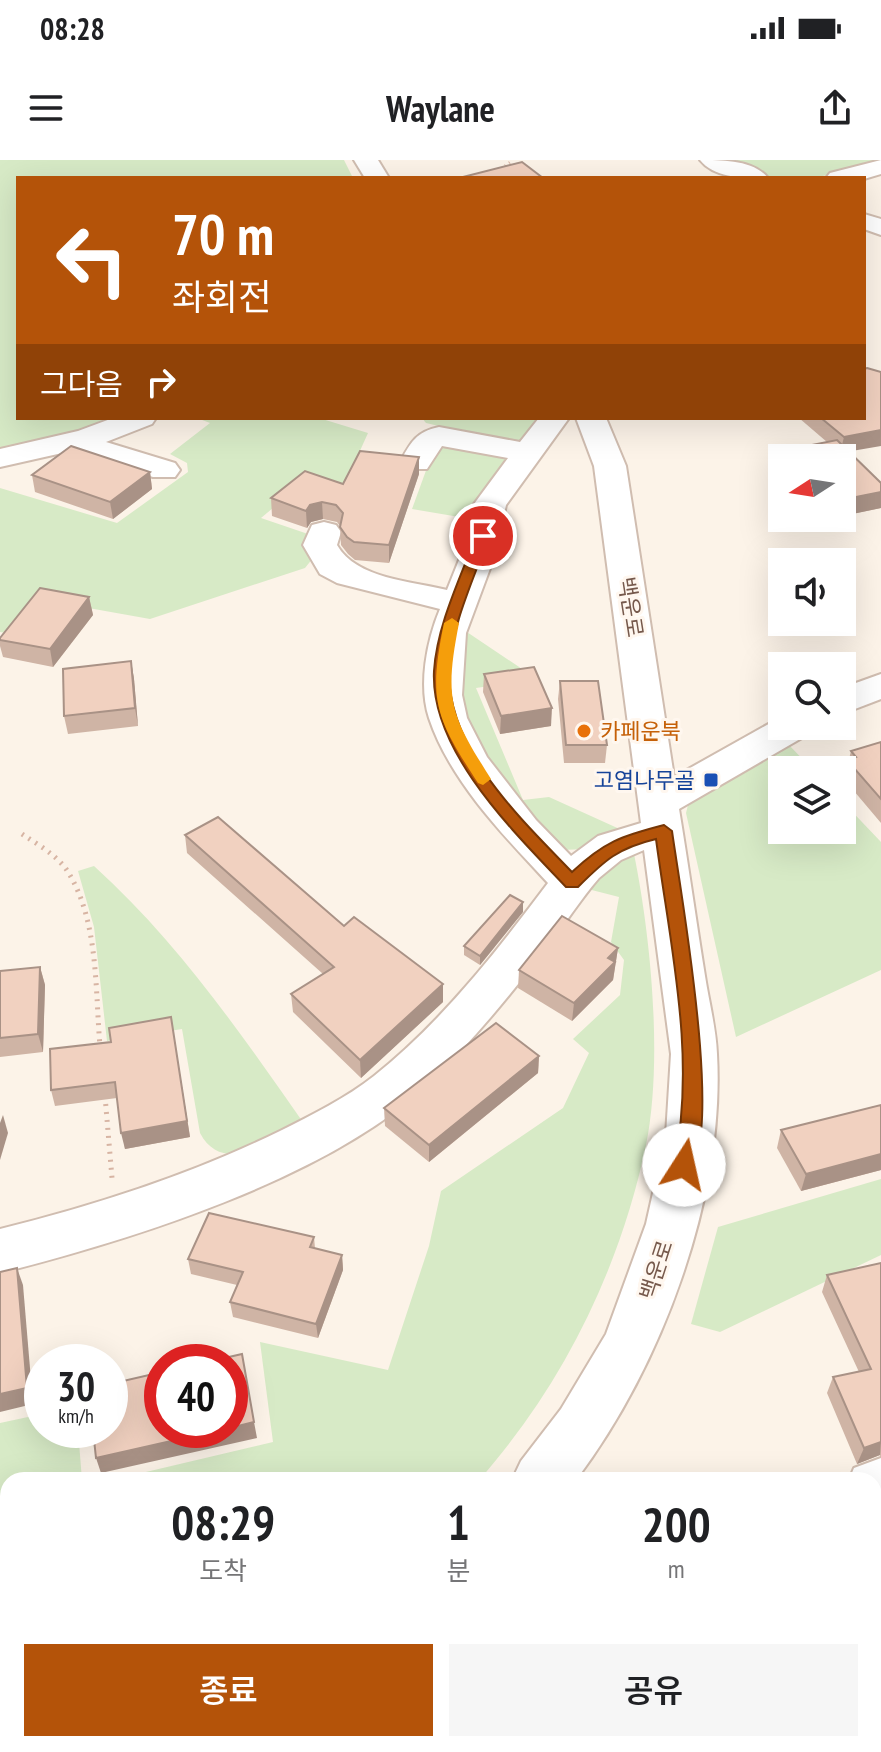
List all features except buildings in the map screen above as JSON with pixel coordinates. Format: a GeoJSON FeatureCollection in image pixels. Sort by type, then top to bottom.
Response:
{"type":"FeatureCollection","features":[{"type":"Feature","properties":{"kind":"street"},"geometry":{"type":"LineString","coordinates":[[712,160],[751,176]]}},
{"type":"Feature","properties":{"kind":"street"},"geometry":{"type":"LineString","coordinates":[[846,176],[881,167]]}},
{"type":"Feature","properties":{"kind":"street"},"geometry":{"type":"LineString","coordinates":[[0,458],[72,441],[135,420]]}},
{"type":"Feature","properties":{"kind":"street"},"geometry":{"type":"LineString","coordinates":[[553,420],[490,504],[478,555],[448,633],[442,672],[448,718],[479,773],[522,830],[572,882]]}},
{"type":"Feature","properties":{"kind":"street","name":"백운로"},"geometry":{"type":"LineString","coordinates":[[547,1472],[607,1388],[630,1344],[671,1224],[690,1135],[694,1054],[610,466],[592,420]]}},
{"type":"Feature","properties":{"kind":"street"},"geometry":{"type":"LineString","coordinates":[[416,462],[427,441],[439,436],[530,453]]}},
{"type":"Feature","properties":{"kind":"street"},"geometry":{"type":"LineString","coordinates":[[72,441],[164,470]]}},
{"type":"Feature","properties":{"kind":"street"},"geometry":{"type":"LineString","coordinates":[[324,532],[320,545],[324,557],[340,571],[459,603]]}},
{"type":"Feature","properties":{"kind":"street"},"geometry":{"type":"LineString","coordinates":[[856,696],[881,685]]}},
{"type":"Feature","properties":{"kind":"street"},"geometry":{"type":"LineString","coordinates":[[0,1251],[115,1219],[203,1188],[290,1148],[391,1089],[443,1039],[513,960],[572,882],[606,850],[773,740]]}},
{"type":"Feature","properties":{"kind":"path"},"geometry":{"type":"LineString","coordinates":[[492,176],[513,160]]}},
{"type":"Feature","properties":{"kind":"path"},"geometry":{"type":"LineString","coordinates":[[22,834],[56,859],[77,889],[84,914],[100,1050]]}},
{"type":"Feature","properties":{"kind":"path"},"geometry":{"type":"LineString","coordinates":[[104,1093],[115,1219]]}},
{"type":"Feature","properties":{"kind":"green space"},"geometry":{"type":"Polygon","coordinates":[[[0,160],[344,160],[352,176],[16,176],[16,420],[122,420],[0,453],[0,160]]]}},
{"type":"Feature","properties":{"kind":"green space"},"geometry":{"type":"Polygon","coordinates":[[[730,160],[881,160],[881,163],[823,176],[767,176],[730,160]]]}},
{"type":"Feature","properties":{"kind":"green space"},"geometry":{"type":"Polygon","coordinates":[[[202,420],[326,420],[368,433],[345,484],[304,482],[261,518],[308,534],[313,558],[305,568],[150,619],[38,599],[6,633],[0,632],[0,488],[117,523],[188,472],[187,463],[170,454],[210,423],[202,420]]]}},
{"type":"Feature","properties":{"kind":"green space"},"geometry":{"type":"Polygon","coordinates":[[[424,420],[543,420],[527,443],[502,441],[424,420]]]}},
{"type":"Feature","properties":{"kind":"green space"},"geometry":{"type":"Polygon","coordinates":[[[442,447],[518,460],[477,520],[412,509],[432,454],[442,447]]]}},
{"type":"Feature","properties":{"kind":"green space"},"geometry":{"type":"Polygon","coordinates":[[[458,626],[537,679],[476,688],[523,800],[549,797],[624,831],[587,849],[560,850],[458,726],[458,626]]]}},
{"type":"Feature","properties":{"kind":"green space"},"geometry":{"type":"Polygon","coordinates":[[[788,744],[800,756],[768,756],[768,844],[856,844],[856,816],[881,842],[881,970],[736,1037],[686,813],[689,801],[788,744]]]}},
{"type":"Feature","properties":{"kind":"green space"},"geometry":{"type":"Polygon","coordinates":[[[634,854],[653,1000],[651,1112],[635,1191],[604,1280],[562,1365],[509,1443],[485,1472],[146,1472],[273,1442],[260,1342],[388,1370],[429,1246],[441,1191],[563,1108],[589,1053],[573,1039],[620,995],[624,960],[611,942],[619,897],[580,887],[591,869],[634,854]]]}},
{"type":"Feature","properties":{"kind":"green space"},"geometry":{"type":"Polygon","coordinates":[[[94,866],[125,895],[181,958],[233,1024],[307,1128],[250,1152],[222,1153],[210,1146],[200,1133],[182,1029],[107,1041],[94,927],[78,871],[94,866]]]}},
{"type":"Feature","properties":{"kind":"green space"},"geometry":{"type":"Polygon","coordinates":[[[881,1179],[881,1255],[720,1332],[691,1324],[718,1227],[881,1179]]]}},
{"type":"Feature","properties":{"kind":"green space"},"geometry":{"type":"Polygon","coordinates":[[[24,1418],[24,1448],[79,1448],[81,1472],[0,1472],[0,1423],[24,1418]]]}},
{"type":"Feature","properties":{"kind":"slow traffic"},"geometry":{"type":"LineString","coordinates":[[452,623],[442,672],[443,695],[457,739],[483,779]]}},
{"type":"Feature","properties":{"kind":"place","name":"카페운북"},"geometry":{"type":"Point","coordinates":[584,731]}},
{"type":"Feature","properties":{"kind":"place","name":"고염나무골"},"geometry":{"type":"Point","coordinates":[711,780]}},
{"type":"Feature","properties":{"kind":"route"},"geometry":{"type":"LineString","coordinates":[[483,536],[448,633],[442,672],[448,718],[470,762],[522,830],[572,882],[606,850],[624,841],[664,831],[694,1054],[690,1135],[684,1165]]}}]}
